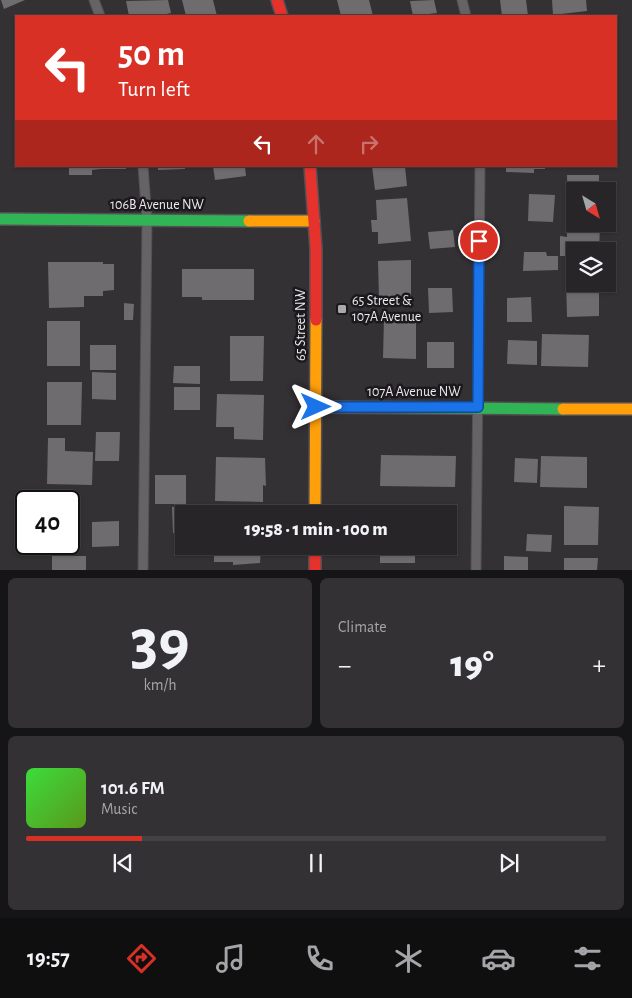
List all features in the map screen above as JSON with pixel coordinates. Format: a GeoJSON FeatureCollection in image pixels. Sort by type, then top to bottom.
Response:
{"type":"FeatureCollection","features":[{"type":"Feature","properties":{"kind":"street"},"geometry":{"type":"LineString","coordinates":[[277,0],[282,15]]}},
{"type":"Feature","properties":{"kind":"street","name":"65 Street NW"},"geometry":{"type":"LineString","coordinates":[[310,167],[314,221],[315,505]]}},
{"type":"Feature","properties":{"kind":"street","name":"106B Avenue NW"},"geometry":{"type":"LineString","coordinates":[[0,219],[314,221]]}},
{"type":"Feature","properties":{"kind":"street","name":"107A Avenue NW"},"geometry":{"type":"LineString","coordinates":[[316,407],[632,409]]}},
{"type":"Feature","properties":{"kind":"street"},"geometry":{"type":"LineString","coordinates":[[315,555],[315,570]]}},
{"type":"Feature","properties":{"kind":"lane"},"geometry":{"type":"LineString","coordinates":[[94,0],[100,15]]}},
{"type":"Feature","properties":{"kind":"lane"},"geometry":{"type":"LineString","coordinates":[[462,0],[466,15]]}},
{"type":"Feature","properties":{"kind":"lane"},"geometry":{"type":"LineString","coordinates":[[143,167],[147,220],[143,570]]}},
{"type":"Feature","properties":{"kind":"lane"},"geometry":{"type":"LineString","coordinates":[[476,570],[480,167]]}},
{"type":"Feature","properties":{"kind":"building"},"geometry":{"type":"Polygon","coordinates":[[[1,0],[25,0],[4,9],[1,0]]]}},
{"type":"Feature","properties":{"kind":"building"},"geometry":{"type":"Polygon","coordinates":[[[168,0],[171,13],[162,15],[129,15],[126,1],[168,0]]]}},
{"type":"Feature","properties":{"kind":"building"},"geometry":{"type":"Polygon","coordinates":[[[182,0],[213,0],[217,15],[186,15],[182,0]]]}},
{"type":"Feature","properties":{"kind":"building"},"geometry":{"type":"Polygon","coordinates":[[[337,0],[369,0],[373,15],[341,15],[337,0]]]}},
{"type":"Feature","properties":{"kind":"building"},"geometry":{"type":"Polygon","coordinates":[[[434,0],[437,13],[413,15],[410,1],[434,0]]]}},
{"type":"Feature","properties":{"kind":"building"},"geometry":{"type":"Polygon","coordinates":[[[500,0],[526,0],[528,15],[502,15],[500,0]]]}},
{"type":"Feature","properties":{"kind":"building"},"geometry":{"type":"Polygon","coordinates":[[[552,0],[586,0],[587,11],[553,15],[552,0]]]}},
{"type":"Feature","properties":{"kind":"building"},"geometry":{"type":"Polygon","coordinates":[[[126,167],[126,169],[101,169],[92,170],[92,175],[69,175],[69,168],[48,168],[126,167]]]}},
{"type":"Feature","properties":{"kind":"building"},"geometry":{"type":"Polygon","coordinates":[[[158,167],[185,167],[185,169],[158,170],[158,167]]]}},
{"type":"Feature","properties":{"kind":"building"},"geometry":{"type":"Polygon","coordinates":[[[213,167],[245,167],[246,176],[215,180],[213,167]]]}},
{"type":"Feature","properties":{"kind":"building"},"geometry":{"type":"Polygon","coordinates":[[[372,167],[405,167],[407,186],[375,190],[372,167]]]}},
{"type":"Feature","properties":{"kind":"building"},"geometry":{"type":"Polygon","coordinates":[[[506,167],[545,167],[545,169],[534,169],[534,173],[506,172],[506,167]]]}},
{"type":"Feature","properties":{"kind":"building"},"geometry":{"type":"Polygon","coordinates":[[[567,175],[599,175],[599,182],[567,182],[567,175]]]}},
{"type":"Feature","properties":{"kind":"building"},"geometry":{"type":"Polygon","coordinates":[[[529,194],[555,195],[553,222],[528,221],[529,194]]]}},
{"type":"Feature","properties":{"kind":"building"},"geometry":{"type":"Polygon","coordinates":[[[407,198],[411,241],[378,244],[378,232],[372,232],[371,220],[377,220],[376,200],[407,198]]]}},
{"type":"Feature","properties":{"kind":"building"},"geometry":{"type":"Polygon","coordinates":[[[453,230],[455,247],[430,249],[428,232],[453,230]]]}},
{"type":"Feature","properties":{"kind":"building"},"geometry":{"type":"Polygon","coordinates":[[[567,232],[600,232],[599,242],[566,242],[566,256],[560,256],[560,236],[567,237],[567,232]]]}},
{"type":"Feature","properties":{"kind":"building"},"geometry":{"type":"Polygon","coordinates":[[[524,252],[546,252],[547,256],[558,256],[558,270],[523,271],[524,252]]]}},
{"type":"Feature","properties":{"kind":"building"},"geometry":{"type":"Polygon","coordinates":[[[411,260],[411,300],[379,300],[378,261],[411,260]]]}},
{"type":"Feature","properties":{"kind":"building"},"geometry":{"type":"Polygon","coordinates":[[[48,262],[103,262],[103,264],[114,264],[114,290],[103,291],[103,296],[84,296],[84,307],[49,308],[48,262]]]}},
{"type":"Feature","properties":{"kind":"building"},"geometry":{"type":"Polygon","coordinates":[[[182,269],[254,269],[254,300],[202,300],[202,297],[182,297],[182,269]]]}},
{"type":"Feature","properties":{"kind":"building"},"geometry":{"type":"Polygon","coordinates":[[[428,288],[452,288],[453,312],[429,313],[428,288]]]}},
{"type":"Feature","properties":{"kind":"building"},"geometry":{"type":"Polygon","coordinates":[[[566,292],[599,292],[599,316],[567,317],[566,292]]]}},
{"type":"Feature","properties":{"kind":"building"},"geometry":{"type":"Polygon","coordinates":[[[531,297],[532,322],[507,322],[507,298],[531,297]]]}},
{"type":"Feature","properties":{"kind":"building"},"geometry":{"type":"Polygon","coordinates":[[[124,303],[134,304],[133,320],[124,320],[124,303]]]}},
{"type":"Feature","properties":{"kind":"building"},"geometry":{"type":"Polygon","coordinates":[[[384,317],[416,318],[416,359],[383,358],[384,317]]]}},
{"type":"Feature","properties":{"kind":"building"},"geometry":{"type":"Polygon","coordinates":[[[47,321],[80,321],[80,366],[47,366],[47,321]]]}},
{"type":"Feature","properties":{"kind":"building"},"geometry":{"type":"Polygon","coordinates":[[[542,334],[589,335],[588,367],[541,366],[542,334]]]}},
{"type":"Feature","properties":{"kind":"building"},"geometry":{"type":"Polygon","coordinates":[[[230,336],[264,336],[263,381],[230,381],[230,336]]]}},
{"type":"Feature","properties":{"kind":"building"},"geometry":{"type":"Polygon","coordinates":[[[508,340],[537,341],[537,365],[507,364],[508,340]]]}},
{"type":"Feature","properties":{"kind":"building"},"geometry":{"type":"Polygon","coordinates":[[[427,342],[454,342],[454,368],[427,368],[427,342]]]}},
{"type":"Feature","properties":{"kind":"building"},"geometry":{"type":"Polygon","coordinates":[[[90,345],[116,345],[116,370],[90,370],[90,345]]]}},
{"type":"Feature","properties":{"kind":"building"},"geometry":{"type":"Polygon","coordinates":[[[174,366],[200,366],[200,384],[173,383],[174,366]]]}},
{"type":"Feature","properties":{"kind":"building"},"geometry":{"type":"Polygon","coordinates":[[[92,372],[116,373],[116,400],[92,399],[92,372]]]}},
{"type":"Feature","properties":{"kind":"building"},"geometry":{"type":"Polygon","coordinates":[[[47,382],[82,382],[81,425],[47,425],[47,382]]]}},
{"type":"Feature","properties":{"kind":"building"},"geometry":{"type":"Polygon","coordinates":[[[174,387],[200,387],[200,410],[174,410],[174,387]]]}},
{"type":"Feature","properties":{"kind":"building"},"geometry":{"type":"Polygon","coordinates":[[[217,394],[264,395],[263,440],[234,439],[234,427],[216,427],[217,394]]]}},
{"type":"Feature","properties":{"kind":"building"},"geometry":{"type":"Polygon","coordinates":[[[96,432],[120,432],[119,461],[95,461],[96,432]]]}},
{"type":"Feature","properties":{"kind":"building"},"geometry":{"type":"Polygon","coordinates":[[[48,438],[65,438],[65,451],[93,452],[92,485],[47,484],[48,438]]]}},
{"type":"Feature","properties":{"kind":"building"},"geometry":{"type":"Polygon","coordinates":[[[381,455],[456,456],[455,487],[380,486],[381,455]]]}},
{"type":"Feature","properties":{"kind":"building"},"geometry":{"type":"Polygon","coordinates":[[[541,456],[587,457],[587,488],[540,487],[541,456]]]}},
{"type":"Feature","properties":{"kind":"building"},"geometry":{"type":"Polygon","coordinates":[[[216,457],[265,458],[266,486],[263,485],[263,502],[215,501],[216,457]]]}},
{"type":"Feature","properties":{"kind":"building"},"geometry":{"type":"Polygon","coordinates":[[[515,458],[538,459],[537,483],[514,482],[515,458]]]}},
{"type":"Feature","properties":{"kind":"building"},"geometry":{"type":"Polygon","coordinates":[[[155,475],[186,475],[186,504],[155,504],[155,475]]]}},
{"type":"Feature","properties":{"kind":"building"},"geometry":{"type":"Polygon","coordinates":[[[80,498],[81,498],[80,542],[80,498]]]}},
{"type":"Feature","properties":{"kind":"building"},"geometry":{"type":"Polygon","coordinates":[[[564,506],[599,507],[598,545],[564,545],[564,506]]]}},
{"type":"Feature","properties":{"kind":"building"},"geometry":{"type":"Polygon","coordinates":[[[172,507],[175,507],[175,533],[173,533],[172,507]]]}},
{"type":"Feature","properties":{"kind":"building"},"geometry":{"type":"Polygon","coordinates":[[[119,521],[119,546],[92,547],[92,522],[119,521]]]}},
{"type":"Feature","properties":{"kind":"building"},"geometry":{"type":"Polygon","coordinates":[[[527,534],[552,535],[551,552],[526,551],[527,534]]]}},
{"type":"Feature","properties":{"kind":"building"},"geometry":{"type":"Polygon","coordinates":[[[214,555],[260,555],[260,563],[233,565],[233,562],[214,562],[214,555]]]}},
{"type":"Feature","properties":{"kind":"building"},"geometry":{"type":"Polygon","coordinates":[[[380,555],[415,555],[415,563],[380,563],[380,555]]]}},
{"type":"Feature","properties":{"kind":"building"},"geometry":{"type":"Polygon","coordinates":[[[52,556],[86,556],[86,570],[52,570],[52,556]]]}},
{"type":"Feature","properties":{"kind":"building"},"geometry":{"type":"Polygon","coordinates":[[[504,556],[528,557],[528,570],[504,570],[504,556]]]}},
{"type":"Feature","properties":{"kind":"building"},"geometry":{"type":"Polygon","coordinates":[[[564,558],[598,558],[597,570],[564,570],[564,558]]]}},
{"type":"Feature","properties":{"kind":"traffic: fast"},"geometry":{"type":"LineString","coordinates":[[0,219],[249,221]]}},
{"type":"Feature","properties":{"kind":"traffic: fast"},"geometry":{"type":"LineString","coordinates":[[316,407],[563,409]]}},
{"type":"Feature","properties":{"kind":"traffic: slow"},"geometry":{"type":"LineString","coordinates":[[249,221],[314,221]]}},
{"type":"Feature","properties":{"kind":"traffic: slow"},"geometry":{"type":"LineString","coordinates":[[315,505],[316,320]]}},
{"type":"Feature","properties":{"kind":"traffic: slow"},"geometry":{"type":"LineString","coordinates":[[563,409],[632,409]]}},
{"type":"Feature","properties":{"kind":"traffic: jam"},"geometry":{"type":"LineString","coordinates":[[277,0],[282,15]]}},
{"type":"Feature","properties":{"kind":"traffic: jam"},"geometry":{"type":"LineString","coordinates":[[310,167],[316,249],[316,320]]}},
{"type":"Feature","properties":{"kind":"traffic: jam"},"geometry":{"type":"LineString","coordinates":[[315,555],[315,570]]}},
{"type":"Feature","properties":{"kind":"place","name":"65 Street & 107A Avenue"},"geometry":{"type":"Point","coordinates":[342,309]}},
{"type":"Feature","properties":{"kind":"route"},"geometry":{"type":"LineString","coordinates":[[316,407],[478,407],[479,241]]}}]}
